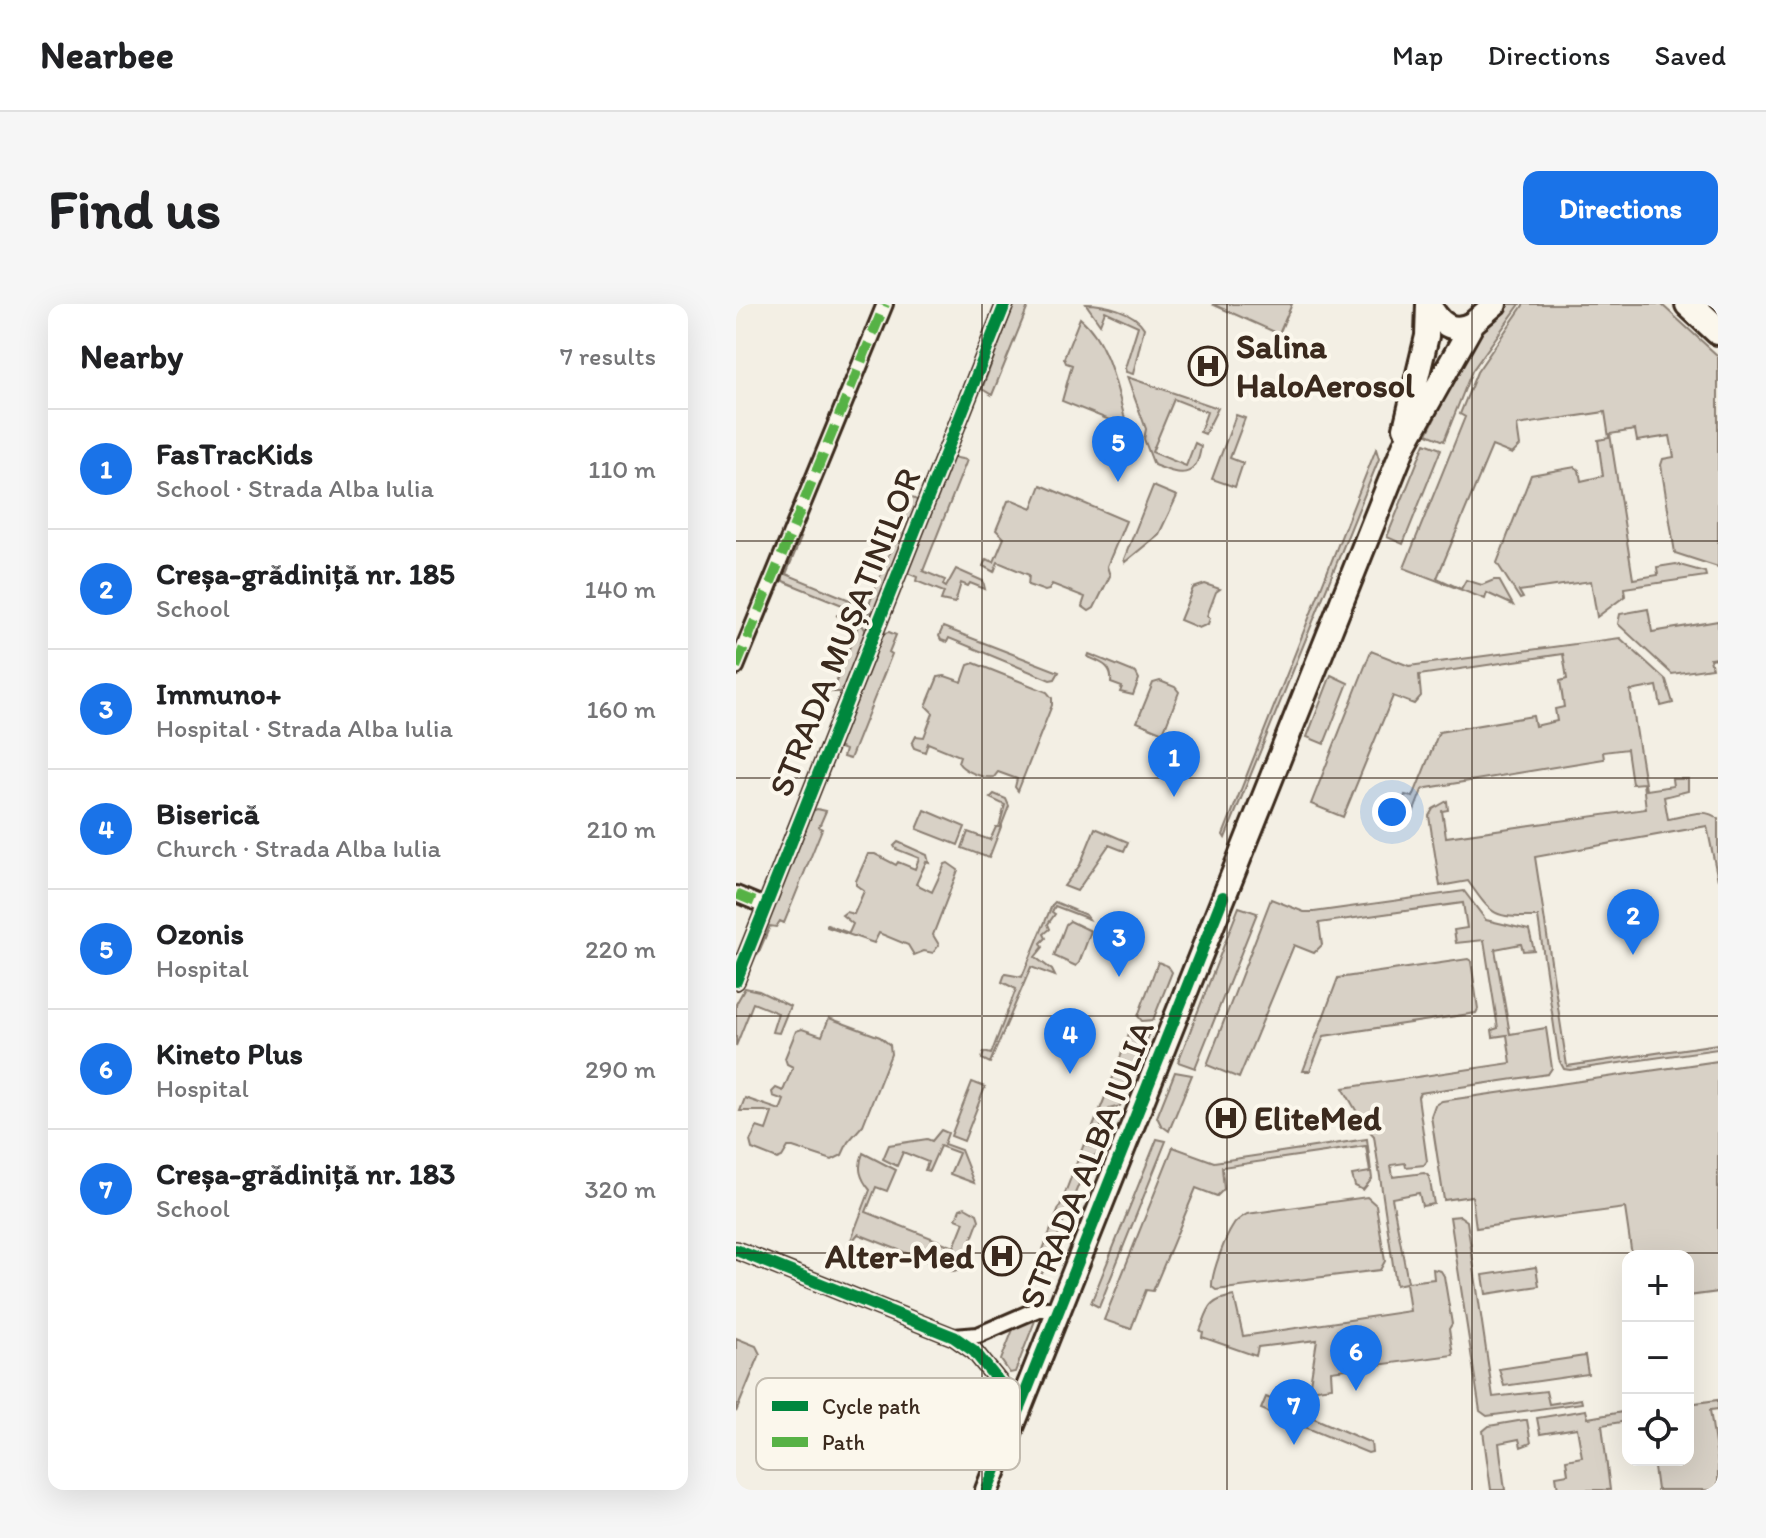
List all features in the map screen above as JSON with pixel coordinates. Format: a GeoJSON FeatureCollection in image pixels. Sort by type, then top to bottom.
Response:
{"type":"FeatureCollection","features":[{"type":"Feature","properties":{"kind":"highway"},"geometry":{"type":"LineString","coordinates":[[1689,304],[1718,331]]}},
{"type":"Feature","properties":{"kind":"main road"},"geometry":{"type":"LineString","coordinates":[[1428,304],[1441,323],[1452,328],[1465,328],[1483,312]]}},
{"type":"Feature","properties":{"kind":"main road","name":"STRADA ALBA IULIA"},"geometry":{"type":"LineString","coordinates":[[1404,446],[1427,336],[1428,304]]}},
{"type":"Feature","properties":{"kind":"main road","name":"STRADA ALBA IULIA"},"geometry":{"type":"LineString","coordinates":[[1020,1408],[1404,446],[1483,312]]}},
{"type":"Feature","properties":{"kind":"main road","name":"STRADA ALBA IULIA"},"geometry":{"type":"LineString","coordinates":[[987,1490],[995,1470]]}},
{"type":"Feature","properties":{"kind":"street"},"geometry":{"type":"LineString","coordinates":[[736,667],[885,304]]}},
{"type":"Feature","properties":{"kind":"street","name":"STRADA MUȘATINILOR"},"geometry":{"type":"LineString","coordinates":[[736,981],[1005,304]]}},
{"type":"Feature","properties":{"kind":"street"},"geometry":{"type":"LineString","coordinates":[[736,894],[765,906]]}},
{"type":"Feature","properties":{"kind":"street"},"geometry":{"type":"LineString","coordinates":[[736,1250],[954,1337],[983,1360],[997,1378]]}},
{"type":"Feature","properties":{"kind":"street","name":"STRADA ALBA IULIA"},"geometry":{"type":"LineString","coordinates":[[954,1337],[978,1335],[1038,1309],[1059,1309]]}},
{"type":"Feature","properties":{"kind":"shaded area"},"geometry":{"type":"Polygon","coordinates":[[[1014,304],[1029,304],[992,395],[982,389],[1014,304]]]}},
{"type":"Feature","properties":{"kind":"shaded area"},"geometry":{"type":"Polygon","coordinates":[[[1086,304],[1118,310],[1133,317],[1144,328],[1133,374],[1126,372],[1125,368],[1138,326],[1105,311],[1100,324],[1086,304]]]}},
{"type":"Feature","properties":{"kind":"shaded area"},"geometry":{"type":"Polygon","coordinates":[[[1212,304],[1292,304],[1279,334],[1212,304]]]}},
{"type":"Feature","properties":{"kind":"shaded area"},"geometry":{"type":"Polygon","coordinates":[[[1505,304],[1520,304],[1472,371],[1444,441],[1427,434],[1475,337],[1505,304]]]}},
{"type":"Feature","properties":{"kind":"shaded area"},"geometry":{"type":"Polygon","coordinates":[[[1524,304],[1661,304],[1718,356],[1718,567],[1675,553],[1661,465],[1663,459],[1674,457],[1670,436],[1637,441],[1635,430],[1610,434],[1633,579],[1658,575],[1657,567],[1676,564],[1705,572],[1706,576],[1624,588],[1625,596],[1597,617],[1591,581],[1519,591],[1523,598],[1520,599],[1497,563],[1531,475],[1575,467],[1579,470],[1581,481],[1603,476],[1598,440],[1609,438],[1605,412],[1517,425],[1520,446],[1512,454],[1492,446],[1437,578],[1461,589],[1466,580],[1482,585],[1499,580],[1513,605],[1487,593],[1485,599],[1404,568],[1465,417],[1460,414],[1477,372],[1524,304]]]}},
{"type":"Feature","properties":{"kind":"shaded area"},"geometry":{"type":"Polygon","coordinates":[[[1080,318],[1090,328],[1105,354],[1127,427],[1062,401],[1072,365],[1066,363],[1064,358],[1080,318]]]}},
{"type":"Feature","properties":{"kind":"shaded area"},"geometry":{"type":"Polygon","coordinates":[[[1127,377],[1218,408],[1205,434],[1200,432],[1207,412],[1174,399],[1152,452],[1186,466],[1195,443],[1201,446],[1191,470],[1179,473],[1154,465],[1144,439],[1146,429],[1127,377]]]}},
{"type":"Feature","properties":{"kind":"shaded area"},"geometry":{"type":"Polygon","coordinates":[[[1236,415],[1245,418],[1230,458],[1243,463],[1235,487],[1212,479],[1236,415]]]}},
{"type":"Feature","properties":{"kind":"shaded area"},"geometry":{"type":"Polygon","coordinates":[[[1425,443],[1441,449],[1403,544],[1387,537],[1425,443]]]}},
{"type":"Feature","properties":{"kind":"shaded area"},"geometry":{"type":"Polygon","coordinates":[[[1376,449],[1379,459],[1225,838],[1223,835],[1376,449]]]}},
{"type":"Feature","properties":{"kind":"shaded area"},"geometry":{"type":"Polygon","coordinates":[[[952,457],[967,460],[923,571],[945,580],[943,585],[946,587],[956,569],[983,581],[985,589],[961,583],[955,603],[941,600],[944,592],[916,581],[917,577],[905,572],[952,457]]]}},
{"type":"Feature","properties":{"kind":"shaded area"},"geometry":{"type":"Polygon","coordinates":[[[1041,485],[1126,521],[1107,566],[1110,576],[1094,608],[1089,611],[1082,606],[1085,597],[1052,584],[1045,591],[1028,585],[1029,575],[998,562],[994,572],[983,566],[986,559],[994,562],[1004,538],[996,530],[1008,501],[1032,508],[1041,485]]]}},
{"type":"Feature","properties":{"kind":"shaded area"},"geometry":{"type":"Polygon","coordinates":[[[1153,486],[1177,496],[1159,534],[1125,562],[1124,559],[1153,486]]]}},
{"type":"Feature","properties":{"kind":"shaded area"},"geometry":{"type":"Polygon","coordinates":[[[911,497],[920,502],[876,612],[864,613],[862,605],[868,607],[911,497]]]}},
{"type":"Feature","properties":{"kind":"shaded area"},"geometry":{"type":"Polygon","coordinates":[[[801,538],[786,574],[852,601],[847,607],[783,581],[782,568],[794,540],[801,538]]]}},
{"type":"Feature","properties":{"kind":"shaded area"},"geometry":{"type":"Polygon","coordinates":[[[1205,584],[1220,589],[1207,616],[1210,618],[1208,624],[1199,628],[1180,620],[1193,588],[1205,584]]]}},
{"type":"Feature","properties":{"kind":"shaded area"},"geometry":{"type":"Polygon","coordinates":[[[1648,609],[1652,632],[1718,621],[1718,658],[1710,659],[1712,668],[1672,674],[1618,624],[1620,614],[1648,609]]]}},
{"type":"Feature","properties":{"kind":"shaded area"},"geometry":{"type":"Polygon","coordinates":[[[836,615],[863,626],[867,633],[842,692],[832,692],[858,626],[836,615]]]}},
{"type":"Feature","properties":{"kind":"shaded area"},"geometry":{"type":"Polygon","coordinates":[[[943,627],[1059,672],[1055,679],[1050,680],[949,638],[947,642],[941,640],[939,636],[943,627]]]}},
{"type":"Feature","properties":{"kind":"shaded area"},"geometry":{"type":"Polygon","coordinates":[[[889,632],[896,635],[889,652],[892,654],[850,759],[843,757],[845,750],[835,746],[881,634],[889,632]]]}},
{"type":"Feature","properties":{"kind":"shaded area"},"geometry":{"type":"Polygon","coordinates":[[[1620,638],[1666,680],[1673,703],[1661,706],[1657,686],[1630,691],[1646,790],[1673,786],[1672,779],[1688,779],[1688,791],[1664,797],[1668,819],[1707,813],[1718,819],[1718,880],[1707,826],[1535,857],[1567,1066],[1718,1044],[1718,1049],[1570,1070],[1564,1069],[1559,1060],[1538,917],[1512,917],[1496,913],[1468,881],[1440,886],[1429,816],[1433,809],[1447,801],[1448,810],[1442,811],[1446,837],[1646,809],[1643,783],[1632,784],[1627,749],[1603,752],[1604,759],[1427,788],[1422,790],[1412,816],[1399,810],[1405,795],[1413,797],[1439,732],[1533,716],[1535,726],[1557,721],[1555,709],[1564,707],[1560,681],[1567,679],[1563,654],[1419,675],[1421,696],[1414,704],[1393,696],[1343,817],[1311,804],[1371,651],[1409,666],[1620,638]]]}},
{"type":"Feature","properties":{"kind":"shaded area"},"geometry":{"type":"Polygon","coordinates":[[[1089,654],[1136,673],[1139,679],[1133,695],[1120,692],[1122,687],[1111,683],[1108,669],[1088,657],[1089,654]]]}},
{"type":"Feature","properties":{"kind":"shaded area"},"geometry":{"type":"Polygon","coordinates":[[[974,663],[1047,692],[1052,698],[1052,705],[1018,791],[1015,787],[1017,779],[998,772],[994,777],[980,776],[958,762],[960,756],[928,743],[925,752],[912,744],[916,736],[924,737],[933,713],[926,706],[938,677],[945,676],[962,682],[968,665],[974,663]]]}},
{"type":"Feature","properties":{"kind":"shaded area"},"geometry":{"type":"Polygon","coordinates":[[[1331,675],[1348,683],[1324,744],[1307,737],[1331,675]]]}},
{"type":"Feature","properties":{"kind":"shaded area"},"geometry":{"type":"Polygon","coordinates":[[[1160,681],[1179,692],[1163,733],[1137,722],[1153,683],[1160,681]]]}},
{"type":"Feature","properties":{"kind":"shaded area"},"geometry":{"type":"Polygon","coordinates":[[[994,794],[1006,799],[1009,806],[989,858],[962,848],[968,832],[990,840],[996,827],[999,827],[1005,805],[990,798],[994,794]]]}},
{"type":"Feature","properties":{"kind":"shaded area"},"geometry":{"type":"Polygon","coordinates":[[[925,810],[965,827],[958,845],[917,829],[925,810]]]}},
{"type":"Feature","properties":{"kind":"shaded area"},"geometry":{"type":"Polygon","coordinates":[[[812,811],[826,811],[819,827],[822,829],[784,923],[780,921],[776,927],[770,926],[758,954],[756,952],[812,811]]]}},
{"type":"Feature","properties":{"kind":"shaded area"},"geometry":{"type":"Polygon","coordinates":[[[1095,828],[1128,842],[1124,851],[1109,845],[1077,891],[1064,886],[1080,865],[1095,828]]]}},
{"type":"Feature","properties":{"kind":"shaded area"},"geometry":{"type":"Polygon","coordinates":[[[898,842],[927,855],[929,863],[926,862],[916,884],[932,892],[945,864],[958,870],[933,935],[939,945],[933,953],[924,951],[914,955],[908,945],[879,933],[874,943],[827,927],[849,933],[853,924],[842,915],[846,912],[854,914],[864,891],[856,885],[856,881],[868,854],[915,869],[919,858],[896,849],[894,846],[898,842]]]}},
{"type":"Feature","properties":{"kind":"shaded area"},"geometry":{"type":"Polygon","coordinates":[[[1464,891],[1486,920],[1529,930],[1534,950],[1523,951],[1521,944],[1495,949],[1510,1034],[1546,1028],[1552,1068],[1548,1074],[1420,1093],[1427,1161],[1424,1165],[1406,1167],[1405,1163],[1391,1165],[1393,1177],[1424,1173],[1429,1176],[1434,1204],[1422,1206],[1419,1193],[1392,1198],[1408,1282],[1434,1279],[1433,1269],[1441,1271],[1444,1276],[1452,1324],[1449,1329],[1453,1355],[1331,1371],[1332,1387],[1309,1390],[1317,1340],[1258,1347],[1256,1356],[1202,1337],[1203,1332],[1200,1331],[1205,1316],[1214,1303],[1234,1296],[1243,1336],[1410,1311],[1406,1283],[1396,1285],[1374,1136],[1343,1088],[1511,1063],[1507,1035],[1493,1037],[1492,1030],[1498,1028],[1484,940],[1456,943],[1454,930],[1467,928],[1463,903],[1319,923],[1322,945],[1314,953],[1294,945],[1239,1078],[1207,1065],[1271,899],[1304,912],[1314,912],[1464,891]]]}},
{"type":"Feature","properties":{"kind":"shaded area"},"geometry":{"type":"Polygon","coordinates":[[[1055,902],[1089,919],[1055,906],[1052,912],[1055,914],[1048,924],[1050,929],[1041,943],[1043,947],[1035,957],[1055,976],[1031,967],[990,1063],[982,1059],[984,1052],[991,1054],[1016,989],[1002,982],[1005,974],[1022,977],[1055,902]]]}},
{"type":"Feature","properties":{"kind":"shaded area"},"geometry":{"type":"Polygon","coordinates":[[[1239,907],[1257,913],[1195,1068],[1178,1062],[1239,907]]]}},
{"type":"Feature","properties":{"kind":"shaded area"},"geometry":{"type":"Polygon","coordinates":[[[1070,921],[1091,931],[1076,966],[1054,956],[1070,921]]]}},
{"type":"Feature","properties":{"kind":"shaded area"},"geometry":{"type":"Polygon","coordinates":[[[1471,961],[1476,1013],[1324,1036],[1310,1071],[1303,1071],[1338,978],[1471,961]]]}},
{"type":"Feature","properties":{"kind":"shaded area"},"geometry":{"type":"Polygon","coordinates":[[[1158,962],[1168,966],[1172,972],[1153,1020],[1142,1021],[1138,1016],[1158,962]]]}},
{"type":"Feature","properties":{"kind":"shaded area"},"geometry":{"type":"Polygon","coordinates":[[[745,988],[759,991],[790,1006],[779,1033],[772,1032],[778,1013],[753,1003],[736,1046],[736,1004],[745,988]]]}},
{"type":"Feature","properties":{"kind":"shaded area"},"geometry":{"type":"Polygon","coordinates":[[[829,1018],[880,1037],[890,1045],[891,1054],[863,1125],[848,1142],[842,1155],[832,1160],[793,1147],[788,1147],[777,1159],[752,1149],[750,1141],[757,1127],[766,1130],[772,1113],[740,1111],[745,1098],[780,1110],[784,1100],[773,1096],[772,1092],[776,1088],[783,1091],[793,1067],[787,1064],[785,1058],[796,1031],[802,1029],[822,1036],[829,1018]]]}},
{"type":"Feature","properties":{"kind":"shaded area"},"geometry":{"type":"Polygon","coordinates":[[[1132,1025],[1146,1029],[1148,1035],[1138,1061],[1132,1066],[1119,1061],[1132,1025]]]}},
{"type":"Feature","properties":{"kind":"shaded area"},"geometry":{"type":"Polygon","coordinates":[[[1718,1061],[1718,1292],[1694,1295],[1694,1250],[1631,1250],[1625,1208],[1476,1228],[1472,1196],[1444,1200],[1431,1116],[1435,1105],[1442,1101],[1718,1061]]]}},
{"type":"Feature","properties":{"kind":"shaded area"},"geometry":{"type":"Polygon","coordinates":[[[1116,1070],[1129,1078],[1130,1085],[1120,1106],[1109,1109],[1096,1137],[1107,1138],[1104,1146],[1088,1139],[1116,1070]]]}},
{"type":"Feature","properties":{"kind":"shaded area"},"geometry":{"type":"Polygon","coordinates":[[[1175,1072],[1192,1075],[1169,1131],[1157,1117],[1175,1072]]]}},
{"type":"Feature","properties":{"kind":"shaded area"},"geometry":{"type":"Polygon","coordinates":[[[972,1082],[985,1087],[964,1141],[951,1136],[972,1082]]]}},
{"type":"Feature","properties":{"kind":"shaded area"},"geometry":{"type":"Polygon","coordinates":[[[941,1130],[948,1133],[944,1144],[961,1150],[974,1183],[950,1174],[959,1153],[940,1146],[929,1171],[925,1170],[928,1162],[903,1152],[897,1166],[883,1159],[889,1145],[927,1139],[932,1141],[941,1130]]]}},
{"type":"Feature","properties":{"kind":"shaded area"},"geometry":{"type":"Polygon","coordinates":[[[1157,1139],[1166,1141],[1099,1307],[1091,1303],[1157,1139]]]}},
{"type":"Feature","properties":{"kind":"shaded area"},"geometry":{"type":"Polygon","coordinates":[[[1367,1139],[1372,1179],[1363,1190],[1355,1186],[1352,1175],[1370,1172],[1366,1146],[1222,1167],[1224,1189],[1217,1196],[1196,1188],[1153,1291],[1146,1290],[1131,1329],[1104,1320],[1173,1147],[1214,1162],[1367,1139]]]}},
{"type":"Feature","properties":{"kind":"shaded area"},"geometry":{"type":"Polygon","coordinates":[[[1084,1144],[1102,1151],[1102,1154],[1090,1157],[1039,1281],[1032,1278],[1084,1144]]]}},
{"type":"Feature","properties":{"kind":"shaded area"},"geometry":{"type":"Polygon","coordinates":[[[863,1153],[896,1170],[887,1191],[876,1187],[866,1212],[954,1247],[964,1222],[956,1219],[960,1209],[965,1207],[977,1214],[979,1220],[960,1270],[952,1271],[858,1234],[849,1245],[870,1190],[860,1173],[863,1153]]]}},
{"type":"Feature","properties":{"kind":"shaded area"},"geometry":{"type":"Polygon","coordinates":[[[1367,1197],[1376,1205],[1385,1261],[1380,1270],[1216,1290],[1212,1287],[1226,1239],[1236,1222],[1247,1214],[1367,1197]]]}},
{"type":"Feature","properties":{"kind":"shaded area"},"geometry":{"type":"Polygon","coordinates":[[[1460,1216],[1467,1221],[1493,1397],[1546,1391],[1549,1404],[1581,1399],[1582,1403],[1487,1416],[1480,1411],[1450,1217],[1460,1216]]]}},
{"type":"Feature","properties":{"kind":"shaded area"},"geometry":{"type":"Polygon","coordinates":[[[1536,1267],[1539,1286],[1486,1294],[1483,1275],[1536,1267]]]}},
{"type":"Feature","properties":{"kind":"shaded area"},"geometry":{"type":"Polygon","coordinates":[[[1036,1318],[1015,1372],[1010,1373],[1001,1360],[1014,1327],[1036,1318]]]}},
{"type":"Feature","properties":{"kind":"shaded area"},"geometry":{"type":"Polygon","coordinates":[[[736,1338],[756,1346],[760,1354],[736,1412],[736,1338]]]}},
{"type":"Feature","properties":{"kind":"shaded area"},"geometry":{"type":"Polygon","coordinates":[[[1585,1356],[1588,1374],[1504,1386],[1499,1369],[1585,1356]]]}},
{"type":"Feature","properties":{"kind":"shaded area"},"geometry":{"type":"Polygon","coordinates":[[[1266,1397],[1371,1443],[1372,1452],[1261,1409],[1266,1397]]]}},
{"type":"Feature","properties":{"kind":"shaded area"},"geometry":{"type":"Polygon","coordinates":[[[1718,1400],[1718,1409],[1710,1410],[1718,1464],[1718,1490],[1657,1490],[1654,1466],[1694,1466],[1694,1403],[1718,1400]]]}},
{"type":"Feature","properties":{"kind":"shaded area"},"geometry":{"type":"Polygon","coordinates":[[[1586,1410],[1588,1418],[1622,1412],[1622,1422],[1602,1425],[1610,1490],[1558,1490],[1556,1476],[1568,1474],[1566,1460],[1582,1457],[1577,1428],[1540,1434],[1537,1418],[1586,1410]]]}},
{"type":"Feature","properties":{"kind":"shaded area"},"geometry":{"type":"Polygon","coordinates":[[[1527,1420],[1531,1443],[1521,1447],[1519,1439],[1499,1443],[1505,1490],[1491,1490],[1483,1431],[1489,1426],[1527,1420]]]}},
{"type":"Feature","properties":{"kind":"marked path"},"geometry":{"type":"LineString","coordinates":[[736,667],[885,304]]}},
{"type":"Feature","properties":{"kind":"marked path"},"geometry":{"type":"LineString","coordinates":[[736,894],[765,906]]}},
{"type":"Feature","properties":{"kind":"cycle path"},"geometry":{"type":"LineString","coordinates":[[736,981],[1005,304]]}},
{"type":"Feature","properties":{"kind":"cycle path"},"geometry":{"type":"LineString","coordinates":[[1020,1407],[1223,897]]}},
{"type":"Feature","properties":{"kind":"cycle path"},"geometry":{"type":"LineString","coordinates":[[736,1250],[954,1337],[974,1351],[996,1378]]}},
{"type":"Feature","properties":{"kind":"cycle path"},"geometry":{"type":"LineString","coordinates":[[987,1490],[995,1470]]}},
{"type":"Feature","properties":{"kind":"place","name":"Salina HaloAerosol"},"geometry":{"type":"Point","coordinates":[1208,366]}},
{"type":"Feature","properties":{"kind":"place","name":"Ozonis"},"geometry":{"type":"Point","coordinates":[1118,482]}},
{"type":"Feature","properties":{"kind":"place","name":"FasTracKids"},"geometry":{"type":"Point","coordinates":[1174,797]}},
{"type":"Feature","properties":{"kind":"place","name":"Creșa-grădiniță nr. 185"},"geometry":{"type":"Point","coordinates":[1633,955]}},
{"type":"Feature","properties":{"kind":"place","name":"Immuno+"},"geometry":{"type":"Point","coordinates":[1119,977]}},
{"type":"Feature","properties":{"kind":"place","name":"Biserică"},"geometry":{"type":"Point","coordinates":[1070,1074]}},
{"type":"Feature","properties":{"kind":"place","name":"EliteMed"},"geometry":{"type":"Point","coordinates":[1226,1118]}},
{"type":"Feature","properties":{"kind":"place","name":"Alter-Med"},"geometry":{"type":"Point","coordinates":[1002,1256]}},
{"type":"Feature","properties":{"kind":"place","name":"Kineto Plus"},"geometry":{"type":"Point","coordinates":[1356,1391]}},
{"type":"Feature","properties":{"kind":"place","name":"Creșa-grădiniță nr. 183"},"geometry":{"type":"Point","coordinates":[1294,1445]}}]}
